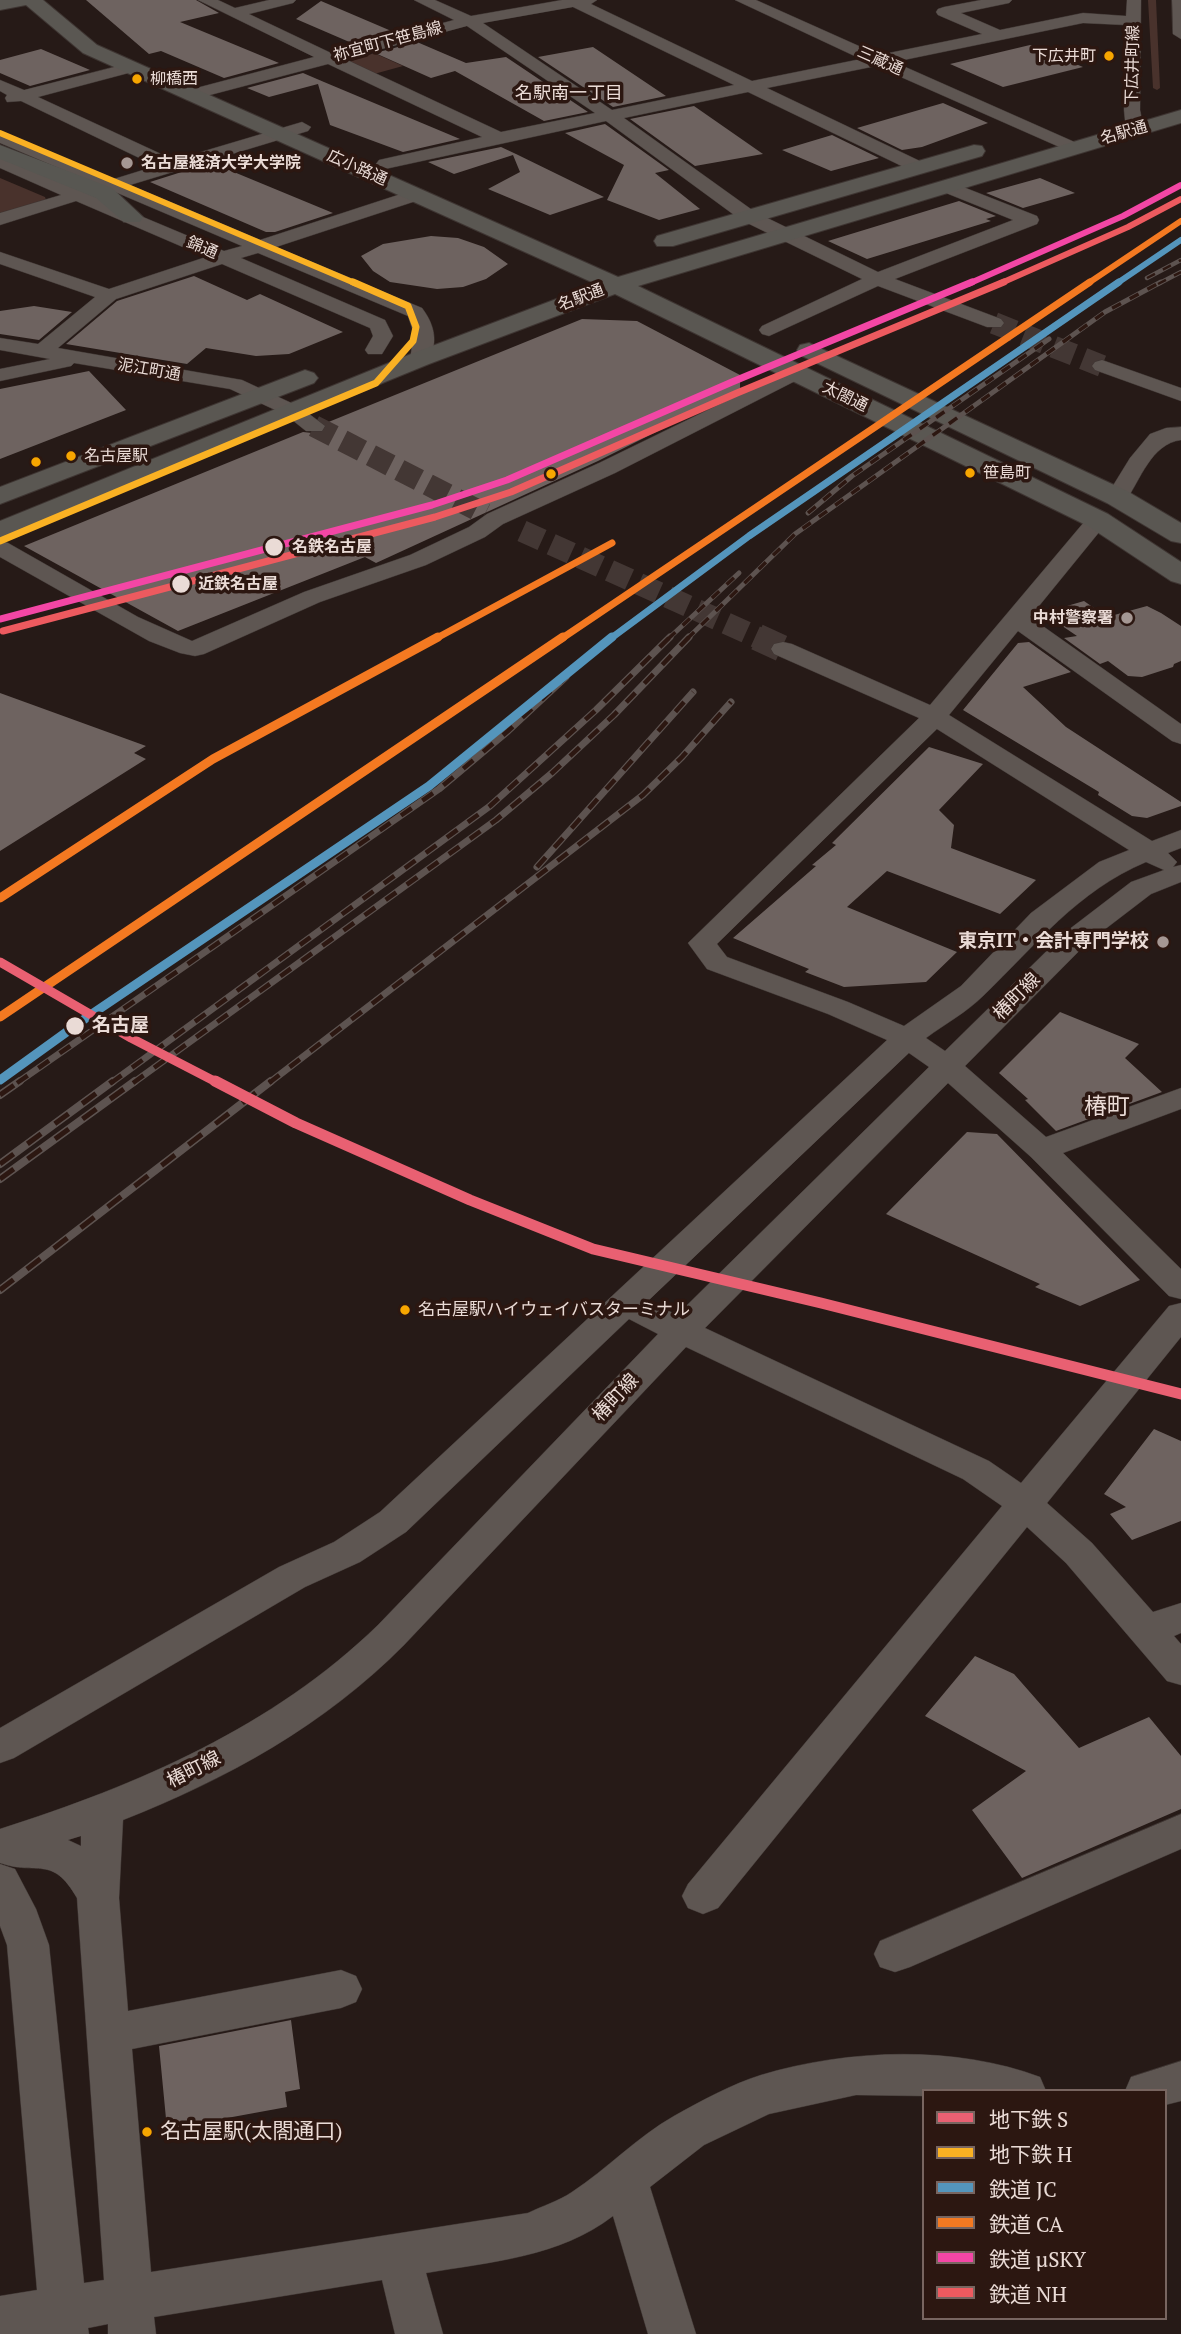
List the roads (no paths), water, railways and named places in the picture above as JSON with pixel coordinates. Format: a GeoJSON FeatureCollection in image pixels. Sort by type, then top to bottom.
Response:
{"type":"FeatureCollection","features":[{"type":"Feature","properties":{"kind":"highway"},"geometry":{"type":"LineString","coordinates":[[0,150],[74,186],[104,193],[132,218]]}},
{"type":"Feature","properties":{"kind":"main road"},"geometry":{"type":"LineString","coordinates":[[0,4],[22,0]]}},
{"type":"Feature","properties":{"kind":"main road","name":"広小路通"},"geometry":{"type":"LineString","coordinates":[[32,0],[90,49],[616,285]]}},
{"type":"Feature","properties":{"kind":"main road","name":"広小路通"},"geometry":{"type":"LineString","coordinates":[[62,0],[113,44],[385,164],[610,259]]}},
{"type":"Feature","properties":{"kind":"main road","name":"名駅通"},"geometry":{"type":"LineString","coordinates":[[0,531],[303,419],[420,359],[616,285],[1073,148],[1134,120],[1180,109]]}},
{"type":"Feature","properties":{"kind":"main road","name":"名駅通"},"geometry":{"type":"LineString","coordinates":[[1106,116],[1134,120]]}},
{"type":"Feature","properties":{"kind":"main road"},"geometry":{"type":"LineString","coordinates":[[645,248],[1066,126]]}},
{"type":"Feature","properties":{"kind":"main road"},"geometry":{"type":"LineString","coordinates":[[610,259],[692,294]]}},
{"type":"Feature","properties":{"kind":"main road","name":"名駅通"},"geometry":{"type":"LineString","coordinates":[[548,283],[610,259]]}},
{"type":"Feature","properties":{"kind":"main road","name":"太閤通"},"geometry":{"type":"LineString","coordinates":[[616,285],[1098,520],[1181,575]]}},
{"type":"Feature","properties":{"kind":"main road"},"geometry":{"type":"LineString","coordinates":[[366,354],[450,321]]}},
{"type":"Feature","properties":{"kind":"main road","name":"太閤通"},"geometry":{"type":"LineString","coordinates":[[758,325],[1117,498],[1181,535]]}},
{"type":"Feature","properties":{"kind":"main road"},"geometry":{"type":"LineString","coordinates":[[0,496],[322,371]]}},
{"type":"Feature","properties":{"kind":"street"},"geometry":{"type":"LineString","coordinates":[[206,0],[499,138]]}},
{"type":"Feature","properties":{"kind":"street"},"geometry":{"type":"LineString","coordinates":[[234,13],[288,0]]}},
{"type":"Feature","properties":{"kind":"street"},"geometry":{"type":"LineString","coordinates":[[422,0],[470,21],[609,115],[748,216],[877,279],[994,323]]}},
{"type":"Feature","properties":{"kind":"street","name":"三蔵通"},"geometry":{"type":"LineString","coordinates":[[743,0],[1073,148]]}},
{"type":"Feature","properties":{"kind":"street"},"geometry":{"type":"LineString","coordinates":[[998,34],[944,12],[1004,0]]}},
{"type":"Feature","properties":{"kind":"street","name":"下広井町線"},"geometry":{"type":"LineString","coordinates":[[1133,0],[1134,120]]}},
{"type":"Feature","properties":{"kind":"street"},"geometry":{"type":"LineString","coordinates":[[1180,0],[1181,34]]}},
{"type":"Feature","properties":{"kind":"street"},"geometry":{"type":"LineString","coordinates":[[578,1],[918,167]]}},
{"type":"Feature","properties":{"kind":"street","name":"祢宜町下笹島線"},"geometry":{"type":"LineString","coordinates":[[191,95],[470,21],[578,1]]}},
{"type":"Feature","properties":{"kind":"street"},"geometry":{"type":"LineString","coordinates":[[1062,7],[1083,18]]}},
{"type":"Feature","properties":{"kind":"street"},"geometry":{"type":"LineString","coordinates":[[385,164],[998,34],[1083,18],[1134,21]]}},
{"type":"Feature","properties":{"kind":"street"},"geometry":{"type":"LineString","coordinates":[[0,104],[21,94],[130,68]]}},
{"type":"Feature","properties":{"kind":"street"},"geometry":{"type":"LineString","coordinates":[[0,85],[171,166]]}},
{"type":"Feature","properties":{"kind":"street"},"geometry":{"type":"LineString","coordinates":[[115,184],[302,127]]}},
{"type":"Feature","properties":{"kind":"street","name":"錦通"},"geometry":{"type":"LineString","coordinates":[[0,137],[415,312],[425,330]]}},
{"type":"Feature","properties":{"kind":"street"},"geometry":{"type":"LineString","coordinates":[[6,168],[74,186]]}},
{"type":"Feature","properties":{"kind":"street"},"geometry":{"type":"LineString","coordinates":[[0,219],[74,186]]}},
{"type":"Feature","properties":{"kind":"street"},"geometry":{"type":"LineString","coordinates":[[758,325],[1030,220],[947,187]]}},
{"type":"Feature","properties":{"kind":"street"},"geometry":{"type":"LineString","coordinates":[[42,351],[109,295],[416,195]]}},
{"type":"Feature","properties":{"kind":"street","name":"錦通"},"geometry":{"type":"LineString","coordinates":[[132,218],[378,324],[383,336],[366,354]]}},
{"type":"Feature","properties":{"kind":"street"},"geometry":{"type":"LineString","coordinates":[[0,258],[109,295]]}},
{"type":"Feature","properties":{"kind":"street"},"geometry":{"type":"LineString","coordinates":[[420,359],[425,330]]}},
{"type":"Feature","properties":{"kind":"street","name":"泥江町通"},"geometry":{"type":"LineString","coordinates":[[0,344],[235,384],[262,395],[303,419]]}},
{"type":"Feature","properties":{"kind":"street"},"geometry":{"type":"LineString","coordinates":[[0,375],[83,359]]}},
{"type":"Feature","properties":{"kind":"street"},"geometry":{"type":"LineString","coordinates":[[1102,366],[1181,397],[1164,428],[1176,437]]}},
{"type":"Feature","properties":{"kind":"street"},"geometry":{"type":"LineString","coordinates":[[0,548],[181,648],[195,649],[312,597],[418,560],[477,532],[490,516],[607,468],[796,373]]}},
{"type":"Feature","properties":{"kind":"street"},"geometry":{"type":"LineString","coordinates":[[1117,498],[1128,478],[1157,440],[1176,437]]}},
{"type":"Feature","properties":{"kind":"street"},"geometry":{"type":"LineString","coordinates":[[490,516],[522,531]]}},
{"type":"Feature","properties":{"kind":"street"},"geometry":{"type":"LineString","coordinates":[[1098,520],[921,732],[702,943],[717,963],[838,1008],[907,1038],[948,1067],[1042,1150],[1181,1288]]}},
{"type":"Feature","properties":{"kind":"street"},"geometry":{"type":"LineString","coordinates":[[1015,618],[1181,736]]}},
{"type":"Feature","properties":{"kind":"street"},"geometry":{"type":"LineString","coordinates":[[783,649],[932,716],[1127,835],[1180,874]]}},
{"type":"Feature","properties":{"kind":"street","name":"椿町線"},"geometry":{"type":"LineString","coordinates":[[0,1747],[292,1577],[355,1547],[393,1522],[907,1038],[971,992],[1041,919],[1109,868],[1181,838]]}},
{"type":"Feature","properties":{"kind":"street","name":"椿町線"},"geometry":{"type":"LineString","coordinates":[[0,1848],[164,1786],[282,1721],[343,1679],[391,1635],[681,1330],[1077,937],[1141,888],[1180,874]]}},
{"type":"Feature","properties":{"kind":"street"},"geometry":{"type":"LineString","coordinates":[[1042,1150],[1181,1098]]}},
{"type":"Feature","properties":{"kind":"street"},"geometry":{"type":"LineString","coordinates":[[625,1304],[976,1470],[1025,1504],[1079,1553],[1164,1623],[1181,1670]]}},
{"type":"Feature","properties":{"kind":"street"},"geometry":{"type":"LineString","coordinates":[[704,1896],[1181,1314]]}},
{"type":"Feature","properties":{"kind":"street"},"geometry":{"type":"LineString","coordinates":[[103,1811],[98,1898],[131,2317]]}},
{"type":"Feature","properties":{"kind":"street"},"geometry":{"type":"LineString","coordinates":[[895,1954],[1181,1831]]}},
{"type":"Feature","properties":{"kind":"street"},"geometry":{"type":"LineString","coordinates":[[0,1848],[55,1853],[74,1861],[88,1875],[98,1898]]}},
{"type":"Feature","properties":{"kind":"street"},"geometry":{"type":"LineString","coordinates":[[0,1881],[15,1909],[28,1945],[64,2322]]}},
{"type":"Feature","properties":{"kind":"street"},"geometry":{"type":"LineString","coordinates":[[110,2034],[341,1989]]}},
{"type":"Feature","properties":{"kind":"street"},"geometry":{"type":"LineString","coordinates":[[0,2319],[64,2322],[131,2317],[399,2257],[532,2234],[586,2209],[688,2131],[762,2095],[775,2092],[856,2075],[951,2077],[1004,2084],[1018,2089]]}},
{"type":"Feature","properties":{"kind":"street"},"geometry":{"type":"LineString","coordinates":[[1154,2089],[1181,2081]]}},
{"type":"Feature","properties":{"kind":"street"},"geometry":{"type":"LineString","coordinates":[[624,2178],[672,2334]]}},
{"type":"Feature","properties":{"kind":"street"},"geometry":{"type":"LineString","coordinates":[[399,2257],[419,2334]]}},
{"type":"Feature","properties":{"kind":"tunnel"},"geometry":{"type":"LineString","coordinates":[[994,323],[1102,366]]}},
{"type":"Feature","properties":{"kind":"tunnel"},"geometry":{"type":"LineString","coordinates":[[314,426],[485,514]]}},
{"type":"Feature","properties":{"kind":"tunnel"},"geometry":{"type":"LineString","coordinates":[[522,531],[761,639]]}},
{"type":"Feature","properties":{"kind":"tunnel"},"geometry":{"type":"LineString","coordinates":[[757,637],[783,649]]}},
{"type":"Feature","properties":{"kind":"railway"},"geometry":{"type":"LineString","coordinates":[[1147,278],[1181,260]]}},
{"type":"Feature","properties":{"kind":"railway"},"geometry":{"type":"LineString","coordinates":[[1158,284],[1181,272]]}},
{"type":"Feature","properties":{"kind":"railway"},"geometry":{"type":"LineString","coordinates":[[688,638],[795,534],[1105,312],[1161,282]]}},
{"type":"Feature","properties":{"kind":"railway"},"geometry":{"type":"LineString","coordinates":[[808,513],[852,476],[1049,339]]}},
{"type":"Feature","properties":{"kind":"railway"},"geometry":{"type":"LineString","coordinates":[[668,639],[739,573]]}},
{"type":"Feature","properties":{"kind":"railway"},"geometry":{"type":"LineString","coordinates":[[111,1083],[490,806],[596,710],[670,637]]}},
{"type":"Feature","properties":{"kind":"railway"},"geometry":{"type":"LineString","coordinates":[[133,1083],[496,820],[552,773],[614,715],[688,638]]}},
{"type":"Feature","properties":{"kind":"railway"},"geometry":{"type":"LineString","coordinates":[[17,1083],[439,789],[508,731],[566,677]]}},
{"type":"Feature","properties":{"kind":"railway"},"geometry":{"type":"LineString","coordinates":[[537,867],[693,692]]}},
{"type":"Feature","properties":{"kind":"railway"},"geometry":{"type":"LineString","coordinates":[[269,1083],[643,795],[682,757],[731,702]]}},
{"type":"Feature","properties":{"kind":"railway"},"geometry":{"type":"LineString","coordinates":[[0,1095],[20,1081]]}},
{"type":"Feature","properties":{"kind":"railway"},"geometry":{"type":"LineString","coordinates":[[0,1164],[113,1081]]}},
{"type":"Feature","properties":{"kind":"railway"},"geometry":{"type":"LineString","coordinates":[[0,1179],[135,1081]]}},
{"type":"Feature","properties":{"kind":"railway"},"geometry":{"type":"LineString","coordinates":[[0,1290],[271,1081]]}},
{"type":"Feature","properties":{"kind":"metro line","name":"H"},"geometry":{"type":"LineString","coordinates":[[0,133],[408,306],[416,327],[413,341],[376,383],[0,541]]}},
{"type":"Feature","properties":{"kind":"metro line","name":"S"},"geometry":{"type":"LineString","coordinates":[[0,962],[131,1038],[296,1123],[470,1200],[593,1249],[821,1303],[1181,1394]]}},
{"type":"Feature","properties":{"kind":"rail line","name":"μSKY"},"geometry":{"type":"LineString","coordinates":[[0,619],[432,505],[507,480],[732,382],[1024,261],[1123,216],[1181,185]]}},
{"type":"Feature","properties":{"kind":"rail line","name":"NH"},"geometry":{"type":"LineString","coordinates":[[3,631],[435,517],[511,492],[737,393],[1029,272],[1128,227],[1181,199]]}},
{"type":"Feature","properties":{"kind":"rail line","name":"CA"},"geometry":{"type":"LineString","coordinates":[[0,1017],[1181,221]]}},
{"type":"Feature","properties":{"kind":"rail line","name":"JC"},"geometry":{"type":"LineString","coordinates":[[0,1080],[86,1018],[429,786],[606,642],[749,536],[1181,240]]}},
{"type":"Feature","properties":{"kind":"rail line","name":"CA"},"geometry":{"type":"LineString","coordinates":[[0,898],[213,759],[612,543]]}},
{"type":"Feature","properties":{"kind":"place","name":"下広井町"},"geometry":{"type":"Point","coordinates":[1109,56]}},
{"type":"Feature","properties":{"kind":"place","name":"柳橋西"},"geometry":{"type":"Point","coordinates":[137,79]}},
{"type":"Feature","properties":{"kind":"place","name":"名古屋経済大学大学院"},"geometry":{"type":"Point","coordinates":[127,163]}},
{"type":"Feature","properties":{"kind":"place","name":"名古屋駅"},"geometry":{"type":"Point","coordinates":[71,456]}},
{"type":"Feature","properties":{"kind":"place","name":"笹島町"},"geometry":{"type":"Point","coordinates":[970,473]}},
{"type":"Feature","properties":{"kind":"place","name":"名鉄名古屋"},"geometry":{"type":"Point","coordinates":[274,547]}},
{"type":"Feature","properties":{"kind":"place","name":"近鉄名古屋"},"geometry":{"type":"Point","coordinates":[181,584]}},
{"type":"Feature","properties":{"kind":"place","name":"中村警察署"},"geometry":{"type":"Point","coordinates":[1127,618]}},
{"type":"Feature","properties":{"kind":"place","name":"東京IT・会計専門学校"},"geometry":{"type":"Point","coordinates":[1163,942]}},
{"type":"Feature","properties":{"kind":"place","name":"名古屋"},"geometry":{"type":"Point","coordinates":[75,1026]}},
{"type":"Feature","properties":{"kind":"place","name":"名古屋駅ハイウェイバスターミナル"},"geometry":{"type":"Point","coordinates":[405,1310]}},
{"type":"Feature","properties":{"kind":"place","name":"名古屋駅(太閤通口)"},"geometry":{"type":"Point","coordinates":[147,2132]}},
{"type":"Feature","properties":{"kind":"district","name":"名駅南一丁目"},"geometry":{"type":"Point","coordinates":[569,94]}},
{"type":"Feature","properties":{"kind":"district","name":"椿町"},"geometry":{"type":"Point","coordinates":[1107,1107]}}]}
